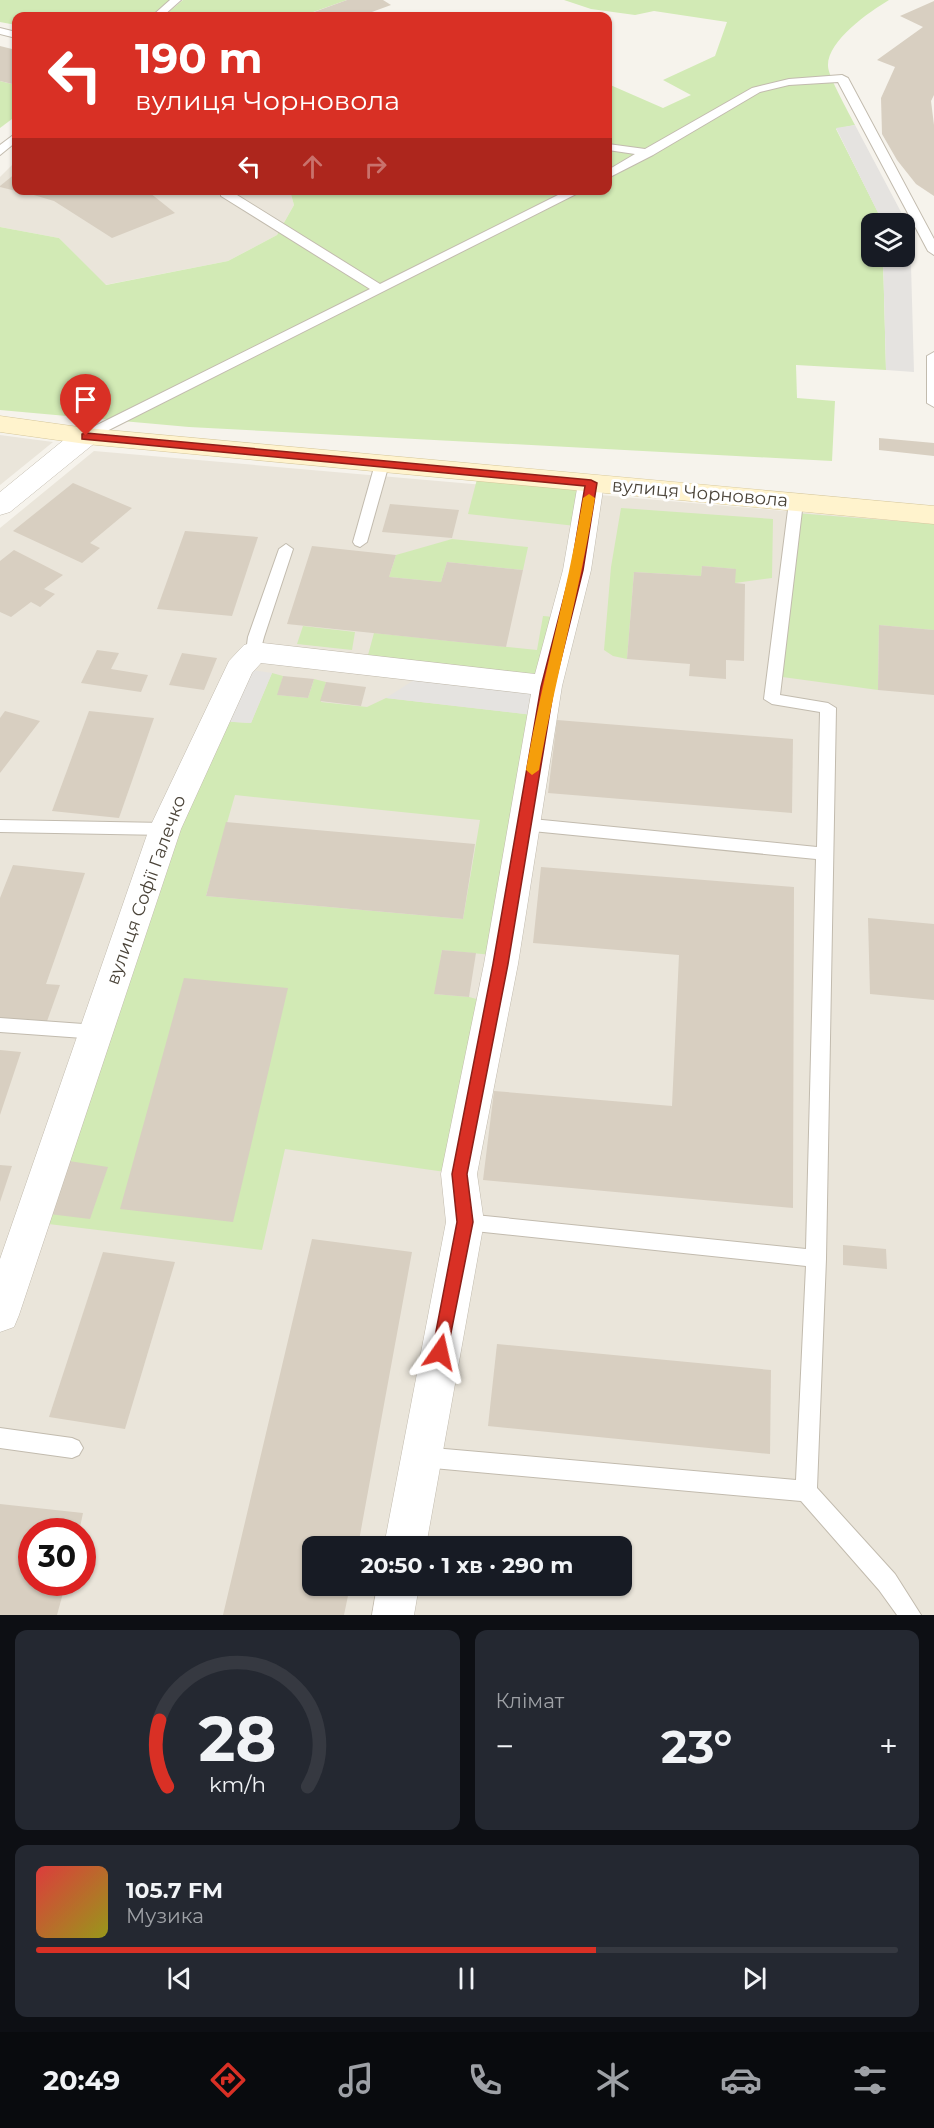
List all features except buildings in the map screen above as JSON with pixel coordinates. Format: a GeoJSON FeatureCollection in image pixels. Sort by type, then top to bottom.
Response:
{"type":"FeatureCollection","features":[{"type":"Feature","properties":{"kind":"main road","name":"вулиця Чорновола"},"geometry":{"type":"LineString","coordinates":[[0,424],[86,436],[934,515]]}},
{"type":"Feature","properties":{"kind":"street"},"geometry":{"type":"LineString","coordinates":[[0,506],[86,436]]}},
{"type":"Feature","properties":{"kind":"street"},"geometry":{"type":"LineString","coordinates":[[407,1536],[465,1222],[459,1174],[501,964],[522,824],[547,687],[577,570],[591,483]]}},
{"type":"Feature","properties":{"kind":"street"},"geometry":{"type":"LineString","coordinates":[[254,652],[547,687]]}},
{"type":"Feature","properties":{"kind":"street","name":"вулиця Софії Галечко"},"geometry":{"type":"LineString","coordinates":[[0,1315],[165,829],[239,668],[254,652]]}},
{"type":"Feature","properties":{"kind":"street"},"geometry":{"type":"LineString","coordinates":[[393,1615],[396,1596]]}},
{"type":"Feature","properties":{"kind":"lane"},"geometry":{"type":"LineString","coordinates":[[162,12],[176,0]]}},
{"type":"Feature","properties":{"kind":"lane"},"geometry":{"type":"LineString","coordinates":[[612,174],[756,90],[789,82],[842,78],[934,251]]}},
{"type":"Feature","properties":{"kind":"lane"},"geometry":{"type":"LineString","coordinates":[[0,151],[12,140]]}},
{"type":"Feature","properties":{"kind":"lane"},"geometry":{"type":"LineString","coordinates":[[612,148],[649,153]]}},
{"type":"Feature","properties":{"kind":"lane"},"geometry":{"type":"LineString","coordinates":[[228,195],[380,290]]}},
{"type":"Feature","properties":{"kind":"lane"},"geometry":{"type":"LineString","coordinates":[[86,436],[568,195]]}},
{"type":"Feature","properties":{"kind":"lane"},"geometry":{"type":"LineString","coordinates":[[934,356],[934,403]]}},
{"type":"Feature","properties":{"kind":"lane"},"geometry":{"type":"LineString","coordinates":[[360,542],[382,464]]}},
{"type":"Feature","properties":{"kind":"lane"},"geometry":{"type":"LineString","coordinates":[[796,502],[772,699],[828,708],[816,1259],[806,1491]]}},
{"type":"Feature","properties":{"kind":"lane"},"geometry":{"type":"LineString","coordinates":[[254,652],[256,637],[286,549]]}},
{"type":"Feature","properties":{"kind":"lane"},"geometry":{"type":"LineString","coordinates":[[522,824],[825,854]]}},
{"type":"Feature","properties":{"kind":"lane"},"geometry":{"type":"LineString","coordinates":[[0,825],[165,829]]}},
{"type":"Feature","properties":{"kind":"lane"},"geometry":{"type":"LineString","coordinates":[[0,1025],[97,1032]]}},
{"type":"Feature","properties":{"kind":"lane"},"geometry":{"type":"LineString","coordinates":[[465,1222],[816,1259]]}},
{"type":"Feature","properties":{"kind":"lane"},"geometry":{"type":"LineString","coordinates":[[0,1438],[72,1448]]}},
{"type":"Feature","properties":{"kind":"lane"},"geometry":{"type":"LineString","coordinates":[[420,1456],[806,1491],[887,1582],[910,1615]]}},
{"type":"Feature","properties":{"kind":"shaded area"},"geometry":{"type":"Polygon","coordinates":[[[855,125],[902,213],[878,213],[836,128],[855,125]]]}},
{"type":"Feature","properties":{"kind":"shaded area"},"geometry":{"type":"Polygon","coordinates":[[[12,165],[12,195],[291,195],[294,205],[277,235],[228,261],[105,285],[59,238],[0,227],[0,177],[12,165]]]}},
{"type":"Feature","properties":{"kind":"shaded area"},"geometry":{"type":"Polygon","coordinates":[[[883,267],[911,267],[914,372],[886,370],[883,267]]]}},
{"type":"Feature","properties":{"kind":"shaded area"},"geometry":{"type":"Polygon","coordinates":[[[0,435],[53,442],[0,485],[0,435]]]}},
{"type":"Feature","properties":{"kind":"shaded area"},"geometry":{"type":"Polygon","coordinates":[[[94,451],[934,524],[934,1615],[0,1615],[0,528],[94,451]]]}},
{"type":"Feature","properties":{"kind":"shaded area"},"geometry":{"type":"Polygon","coordinates":[[[239,668],[272,673],[251,723],[217,721],[239,668]]]}},
{"type":"Feature","properties":{"kind":"shaded area"},"geometry":{"type":"Polygon","coordinates":[[[425,673],[547,686],[542,716],[386,698],[425,673]]]}},
{"type":"Feature","properties":{"kind":"green space"},"geometry":{"type":"Polygon","coordinates":[[[0,0],[171,0],[158,12],[12,12],[12,24],[0,22],[0,0]]]}},
{"type":"Feature","properties":{"kind":"green space"},"geometry":{"type":"Polygon","coordinates":[[[183,0],[347,0],[313,12],[169,12],[183,0]]]}},
{"type":"Feature","properties":{"kind":"green space"},"geometry":{"type":"Polygon","coordinates":[[[564,0],[889,0],[842,37],[834,47],[828,66],[835,86],[855,125],[836,129],[878,213],[861,213],[861,267],[883,267],[886,370],[796,365],[797,398],[835,401],[832,461],[189,427],[0,410],[0,227],[59,238],[106,285],[228,261],[277,235],[294,205],[291,195],[612,195],[612,86],[663,108],[691,95],[663,80],[715,56],[727,22],[654,11],[635,15],[591,9],[564,0]]]}},
{"type":"Feature","properties":{"kind":"green space"},"geometry":{"type":"Polygon","coordinates":[[[0,81],[12,84],[12,119],[0,128],[0,81]]]}},
{"type":"Feature","properties":{"kind":"green space"},"geometry":{"type":"Polygon","coordinates":[[[477,479],[590,490],[585,527],[468,514],[477,479]]]}},
{"type":"Feature","properties":{"kind":"green space"},"geometry":{"type":"Polygon","coordinates":[[[621,508],[773,519],[772,578],[735,583],[735,569],[702,566],[701,576],[634,572],[627,659],[613,656],[604,650],[611,567],[621,508]]]}},
{"type":"Feature","properties":{"kind":"green space"},"geometry":{"type":"Polygon","coordinates":[[[795,513],[934,524],[934,630],[879,625],[878,690],[775,676],[795,513]]]}},
{"type":"Feature","properties":{"kind":"green space"},"geometry":{"type":"Polygon","coordinates":[[[452,539],[528,547],[523,570],[447,562],[441,582],[389,577],[396,555],[452,539]]]}},
{"type":"Feature","properties":{"kind":"green space"},"geometry":{"type":"Polygon","coordinates":[[[543,616],[565,618],[547,686],[365,666],[374,633],[537,650],[543,616]]]}},
{"type":"Feature","properties":{"kind":"green space"},"geometry":{"type":"Polygon","coordinates":[[[303,626],[355,632],[352,650],[297,644],[303,626]]]}},
{"type":"Feature","properties":{"kind":"green space"},"geometry":{"type":"Polygon","coordinates":[[[272,673],[283,676],[278,695],[308,698],[314,679],[326,682],[321,702],[367,707],[386,698],[542,716],[502,956],[442,950],[435,994],[469,997],[492,1003],[459,1174],[285,1149],[262,1250],[32,1222],[217,721],[251,723],[272,673]],[[235,795],[206,896],[463,919],[480,820],[235,795]]]}},
{"type":"Feature","properties":{"kind":"slow traffic"},"geometry":{"type":"LineString","coordinates":[[532,770],[547,687],[577,570],[589,498]]}},
{"type":"Feature","properties":{"kind":"route"},"geometry":{"type":"LineString","coordinates":[[86,436],[591,483],[577,570],[547,687],[522,824],[501,964],[459,1174],[465,1222],[440,1352]]}}]}
